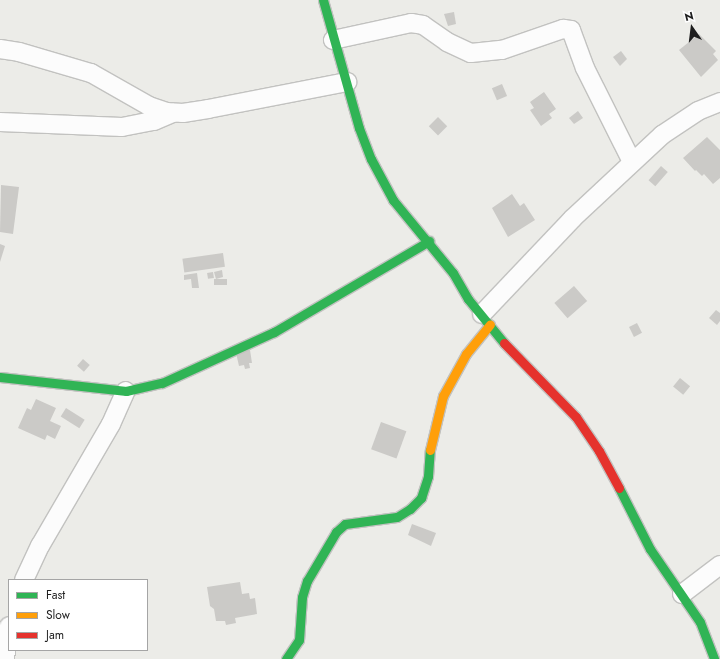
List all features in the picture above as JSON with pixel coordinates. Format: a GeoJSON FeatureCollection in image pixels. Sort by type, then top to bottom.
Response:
{"type":"FeatureCollection","features":[{"type":"Feature","properties":{"kind":"street"},"geometry":{"type":"LineString","coordinates":[[323,0],[333,40],[348,82],[359,128],[372,159],[393,200],[429,241],[486,319],[525,365],[576,417],[599,451],[650,549],[700,622],[714,659]]}},
{"type":"Feature","properties":{"kind":"street"},"geometry":{"type":"LineString","coordinates":[[333,40],[411,23],[423,26],[448,42],[471,53],[481,53],[502,50],[563,29],[572,30],[585,68],[632,162]]}},
{"type":"Feature","properties":{"kind":"street"},"geometry":{"type":"LineString","coordinates":[[0,49],[19,52],[76,68],[149,106],[173,113]]}},
{"type":"Feature","properties":{"kind":"street"},"geometry":{"type":"LineString","coordinates":[[0,122],[122,127],[154,121],[173,113],[208,109],[348,82]]}},
{"type":"Feature","properties":{"kind":"street"},"geometry":{"type":"LineString","coordinates":[[286,659],[300,640],[302,597],[307,581],[336,532],[345,524],[355,521],[397,517],[410,509],[421,498],[428,476],[430,443],[443,396],[486,319],[572,219],[632,162],[662,135],[698,111],[720,102]]}},
{"type":"Feature","properties":{"kind":"street"},"geometry":{"type":"LineString","coordinates":[[0,376],[49,384],[126,391],[162,383],[210,363],[361,283],[429,241]]}},
{"type":"Feature","properties":{"kind":"street"},"geometry":{"type":"LineString","coordinates":[[24,579],[40,546],[111,424],[126,391]]}},
{"type":"Feature","properties":{"kind":"street"},"geometry":{"type":"LineString","coordinates":[[682,594],[720,565]]}},
{"type":"Feature","properties":{"kind":"street"},"geometry":{"type":"LineString","coordinates":[[5,659],[8,634]]}},
{"type":"Feature","properties":{"kind":"building"},"geometry":{"type":"Polygon","coordinates":[[[454,12],[456,24],[448,26],[444,14],[454,12]]]}},
{"type":"Feature","properties":{"kind":"building"},"geometry":{"type":"Polygon","coordinates":[[[699,34],[716,51],[713,54],[718,60],[701,77],[679,50],[699,34]]]}},
{"type":"Feature","properties":{"kind":"building"},"geometry":{"type":"Polygon","coordinates":[[[621,51],[627,59],[620,66],[613,57],[621,51]]]}},
{"type":"Feature","properties":{"kind":"building"},"geometry":{"type":"Polygon","coordinates":[[[502,84],[507,96],[497,100],[492,88],[502,84]]]}},
{"type":"Feature","properties":{"kind":"building"},"geometry":{"type":"Polygon","coordinates":[[[544,92],[556,109],[549,114],[552,118],[541,126],[530,110],[534,108],[530,102],[544,92]]]}},
{"type":"Feature","properties":{"kind":"building"},"geometry":{"type":"Polygon","coordinates":[[[578,111],[583,118],[574,124],[569,118],[578,111]]]}},
{"type":"Feature","properties":{"kind":"building"},"geometry":{"type":"Polygon","coordinates":[[[438,117],[447,126],[438,135],[429,126],[438,117]]]}},
{"type":"Feature","properties":{"kind":"building"},"geometry":{"type":"Polygon","coordinates":[[[707,137],[720,150],[720,178],[713,184],[704,174],[702,176],[696,170],[695,171],[683,158],[707,137]]]}},
{"type":"Feature","properties":{"kind":"building"},"geometry":{"type":"Polygon","coordinates":[[[661,166],[668,172],[655,186],[649,180],[661,166]]]}},
{"type":"Feature","properties":{"kind":"building"},"geometry":{"type":"Polygon","coordinates":[[[1,185],[19,187],[13,234],[0,232],[1,185]]]}},
{"type":"Feature","properties":{"kind":"building"},"geometry":{"type":"Polygon","coordinates":[[[512,194],[520,206],[524,203],[535,220],[508,237],[492,208],[512,194]]]}},
{"type":"Feature","properties":{"kind":"building"},"geometry":{"type":"Polygon","coordinates":[[[0,244],[5,246],[0,262],[0,244]]]}},
{"type":"Feature","properties":{"kind":"building"},"geometry":{"type":"Polygon","coordinates":[[[223,253],[225,267],[184,273],[182,259],[223,253]]]}},
{"type":"Feature","properties":{"kind":"building"},"geometry":{"type":"Polygon","coordinates":[[[222,270],[223,277],[216,279],[214,272],[222,270]]]}},
{"type":"Feature","properties":{"kind":"building"},"geometry":{"type":"Polygon","coordinates":[[[213,272],[214,278],[208,279],[207,273],[213,272]]]}},
{"type":"Feature","properties":{"kind":"building"},"geometry":{"type":"Polygon","coordinates":[[[197,273],[199,288],[192,288],[191,279],[184,280],[184,275],[197,273]]]}},
{"type":"Feature","properties":{"kind":"building"},"geometry":{"type":"Polygon","coordinates":[[[214,279],[227,279],[227,285],[214,285],[214,279]]]}},
{"type":"Feature","properties":{"kind":"building"},"geometry":{"type":"Polygon","coordinates":[[[574,286],[587,301],[567,318],[554,303],[574,286]]]}},
{"type":"Feature","properties":{"kind":"building"},"geometry":{"type":"Polygon","coordinates":[[[716,310],[720,313],[720,321],[717,325],[709,318],[716,310]]]}},
{"type":"Feature","properties":{"kind":"building"},"geometry":{"type":"Polygon","coordinates":[[[637,323],[642,333],[634,337],[629,327],[637,323]]]}},
{"type":"Feature","properties":{"kind":"building"},"geometry":{"type":"Polygon","coordinates":[[[250,350],[252,363],[249,363],[250,368],[245,369],[244,365],[239,366],[236,353],[250,350]]]}},
{"type":"Feature","properties":{"kind":"building"},"geometry":{"type":"Polygon","coordinates":[[[83,359],[90,365],[84,372],[77,366],[83,359]]]}},
{"type":"Feature","properties":{"kind":"building"},"geometry":{"type":"Polygon","coordinates":[[[680,378],[690,386],[683,395],[673,387],[680,378]]]}},
{"type":"Feature","properties":{"kind":"building"},"geometry":{"type":"Polygon","coordinates":[[[36,399],[56,408],[50,421],[61,426],[55,439],[47,435],[45,440],[18,428],[27,408],[31,410],[36,399]]]}},
{"type":"Feature","properties":{"kind":"building"},"geometry":{"type":"Polygon","coordinates":[[[66,408],[85,420],[79,428],[61,416],[66,408]]]}},
{"type":"Feature","properties":{"kind":"building"},"geometry":{"type":"Polygon","coordinates":[[[381,422],[406,431],[396,458],[371,449],[381,422]]]}},
{"type":"Feature","properties":{"kind":"building"},"geometry":{"type":"Polygon","coordinates":[[[412,524],[436,533],[431,546],[408,535],[412,524]]]}},
{"type":"Feature","properties":{"kind":"building"},"geometry":{"type":"Polygon","coordinates":[[[240,582],[242,594],[249,593],[250,599],[255,598],[257,614],[235,618],[236,623],[226,625],[225,621],[216,621],[214,609],[210,606],[207,587],[240,582]]]}},
{"type":"Feature","properties":{"kind":"traffic: fast"},"geometry":{"type":"LineString","coordinates":[[323,0],[359,128],[371,159],[393,200],[453,273],[468,299],[504,343]]}},
{"type":"Feature","properties":{"kind":"traffic: fast"},"geometry":{"type":"LineString","coordinates":[[0,377],[126,391],[162,383],[274,332],[429,241]]}},
{"type":"Feature","properties":{"kind":"traffic: fast"},"geometry":{"type":"LineString","coordinates":[[286,659],[299,640],[302,597],[307,581],[336,532],[345,524],[397,517],[410,509],[421,498],[428,476],[430,450]]}},
{"type":"Feature","properties":{"kind":"traffic: fast"},"geometry":{"type":"LineString","coordinates":[[619,488],[650,549],[700,622],[714,659]]}},
{"type":"Feature","properties":{"kind":"traffic: slow"},"geometry":{"type":"LineString","coordinates":[[430,450],[443,396],[466,354],[490,324]]}},
{"type":"Feature","properties":{"kind":"traffic: jam"},"geometry":{"type":"LineString","coordinates":[[504,343],[576,417],[599,451],[619,488]]}}]}
